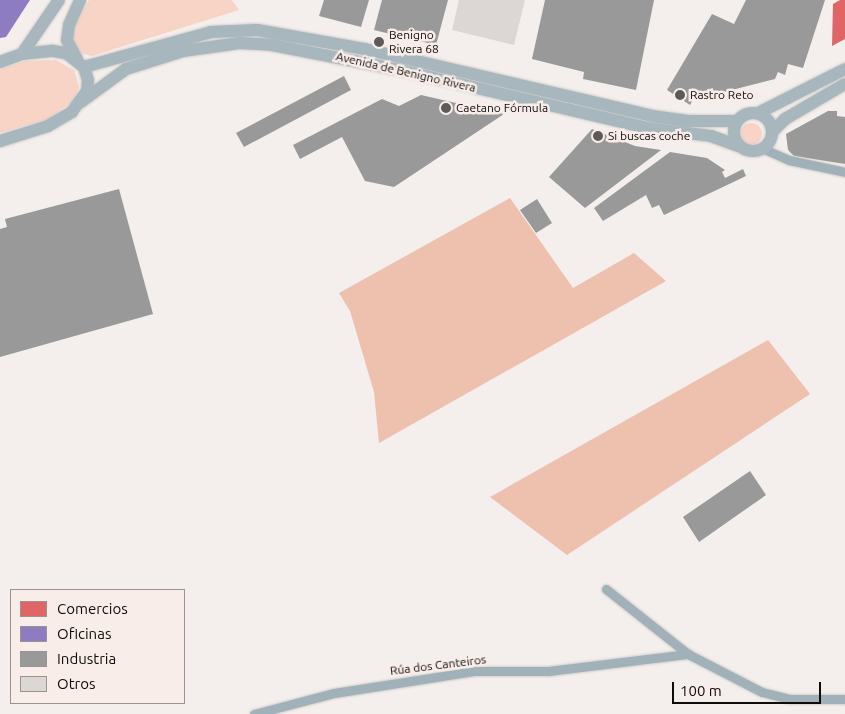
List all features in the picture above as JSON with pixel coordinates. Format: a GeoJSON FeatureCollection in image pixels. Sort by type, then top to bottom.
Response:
{"type":"FeatureCollection","features":[{"type":"Feature","properties":{"kind":"main road"},"geometry":{"type":"LineString","coordinates":[[22,54],[59,0]]}},
{"type":"Feature","properties":{"kind":"main road"},"geometry":{"type":"LineString","coordinates":[[80,0],[68,25],[67,40],[88,80],[87,91],[81,102]]}},
{"type":"Feature","properties":{"kind":"main road","name":"Avenida de Benigno Rivera"},"geometry":{"type":"LineString","coordinates":[[80,63],[211,32],[257,30],[365,49],[652,116],[688,121],[737,121]]}},
{"type":"Feature","properties":{"kind":"main road","name":"Avenida de Benigno Rivera"},"geometry":{"type":"LineString","coordinates":[[0,141],[48,126],[72,112],[81,102],[113,77],[136,66],[184,51],[222,44],[256,44],[396,69],[647,128],[711,136],[739,146]]}},
{"type":"Feature","properties":{"kind":"main road"},"geometry":{"type":"LineString","coordinates":[[0,62],[22,54],[53,51],[80,63]]}},
{"type":"Feature","properties":{"kind":"main road"},"geometry":{"type":"LineString","coordinates":[[845,69],[758,113],[747,114],[737,121],[734,136],[739,146],[751,152],[764,149],[773,131],[785,119],[845,84]]}},
{"type":"Feature","properties":{"kind":"main road"},"geometry":{"type":"LineString","coordinates":[[758,113],[768,120],[773,131]]}},
{"type":"Feature","properties":{"kind":"main road"},"geometry":{"type":"LineString","coordinates":[[0,151],[13,138]]}},
{"type":"Feature","properties":{"kind":"street"},"geometry":{"type":"LineString","coordinates":[[764,149],[789,160],[845,172]]}},
{"type":"Feature","properties":{"kind":"street"},"geometry":{"type":"LineString","coordinates":[[606,589],[688,654],[695,655],[762,692],[790,699],[845,698]]}},
{"type":"Feature","properties":{"kind":"street","name":"Rúa dos Canteiros"},"geometry":{"type":"LineString","coordinates":[[254,714],[334,693],[474,671],[549,670],[688,654]]}},
{"type":"Feature","properties":{"kind":"shaded area"},"geometry":{"type":"Polygon","coordinates":[[[89,0],[232,0],[239,10],[92,56],[83,54],[74,45],[72,26],[89,0]]]}},
{"type":"Feature","properties":{"kind":"shaded area"},"geometry":{"type":"Polygon","coordinates":[[[56,60],[74,70],[79,86],[75,100],[48,119],[0,133],[0,69],[25,61],[56,60]]]}},
{"type":"Feature","properties":{"kind":"shaded area"},"geometry":{"type":"Polygon","coordinates":[[[751,123],[759,126],[762,134],[759,142],[751,145],[743,142],[740,134],[743,126],[751,123]]]}},
{"type":"Feature","properties":{"kind":"shaded area"},"geometry":{"type":"Polygon","coordinates":[[[510,198],[573,288],[634,253],[666,281],[379,443],[374,392],[350,311],[339,293],[510,198]]]}},
{"type":"Feature","properties":{"kind":"shaded area"},"geometry":{"type":"Polygon","coordinates":[[[768,340],[810,394],[567,555],[490,497],[768,340]]]}},
{"type":"Feature","properties":{"kind":"building: Comercios"},"geometry":{"type":"Polygon","coordinates":[[[840,0],[845,0],[845,39],[832,46],[833,4],[840,0]]]}},
{"type":"Feature","properties":{"kind":"building: Oficinas"},"geometry":{"type":"Polygon","coordinates":[[[0,0],[30,0],[6,37],[0,38],[0,0]]]}},
{"type":"Feature","properties":{"kind":"building: Industria"},"geometry":{"type":"Polygon","coordinates":[[[324,0],[369,0],[361,27],[319,16],[324,0]]]}},
{"type":"Feature","properties":{"kind":"building: Industria"},"geometry":{"type":"Polygon","coordinates":[[[382,0],[448,0],[436,45],[374,30],[382,0]]]}},
{"type":"Feature","properties":{"kind":"building: Industria"},"geometry":{"type":"Polygon","coordinates":[[[545,0],[654,0],[636,90],[583,79],[584,72],[532,59],[545,0]]]}},
{"type":"Feature","properties":{"kind":"building: Industria"},"geometry":{"type":"Polygon","coordinates":[[[746,0],[825,0],[803,68],[788,64],[785,75],[778,72],[775,79],[716,94],[697,92],[690,105],[667,90],[712,14],[734,24],[746,0]]]}},
{"type":"Feature","properties":{"kind":"building: Industria"},"geometry":{"type":"Polygon","coordinates":[[[344,76],[351,90],[244,147],[236,133],[344,76]]]}},
{"type":"Feature","properties":{"kind":"building: Industria"},"geometry":{"type":"Polygon","coordinates":[[[421,95],[504,114],[394,187],[365,181],[342,137],[300,159],[293,145],[382,99],[399,106],[421,95]]]}},
{"type":"Feature","properties":{"kind":"building: Industria"},"geometry":{"type":"Polygon","coordinates":[[[828,111],[837,111],[837,116],[845,117],[845,164],[794,156],[788,150],[786,134],[828,111]]]}},
{"type":"Feature","properties":{"kind":"building: Industria"},"geometry":{"type":"Polygon","coordinates":[[[592,129],[635,146],[661,150],[585,208],[549,177],[592,129]]]}},
{"type":"Feature","properties":{"kind":"building: Industria"},"geometry":{"type":"Polygon","coordinates":[[[670,152],[707,158],[725,170],[722,172],[725,178],[743,169],[746,176],[664,215],[659,205],[652,208],[646,195],[603,221],[594,208],[670,152]]]}},
{"type":"Feature","properties":{"kind":"building: Industria"},"geometry":{"type":"Polygon","coordinates":[[[119,189],[153,314],[0,357],[0,229],[7,227],[5,219],[119,189]]]}},
{"type":"Feature","properties":{"kind":"building: Industria"},"geometry":{"type":"Polygon","coordinates":[[[537,199],[552,223],[536,233],[520,210],[537,199]]]}},
{"type":"Feature","properties":{"kind":"building: Industria"},"geometry":{"type":"Polygon","coordinates":[[[750,471],[766,495],[699,542],[683,517],[750,471]]]}},
{"type":"Feature","properties":{"kind":"building: Otros"},"geometry":{"type":"Polygon","coordinates":[[[459,0],[525,0],[514,45],[452,30],[459,0]]]}},
{"type":"Feature","properties":{"kind":"place","name":"Benigno Rivera 68"},"geometry":{"type":"Point","coordinates":[379,42]}},
{"type":"Feature","properties":{"kind":"place","name":"Rastro Reto"},"geometry":{"type":"Point","coordinates":[680,95]}},
{"type":"Feature","properties":{"kind":"place","name":"Caetano Fórmula"},"geometry":{"type":"Point","coordinates":[446,108]}},
{"type":"Feature","properties":{"kind":"place","name":"Si buscas coche"},"geometry":{"type":"Point","coordinates":[598,136]}}]}
